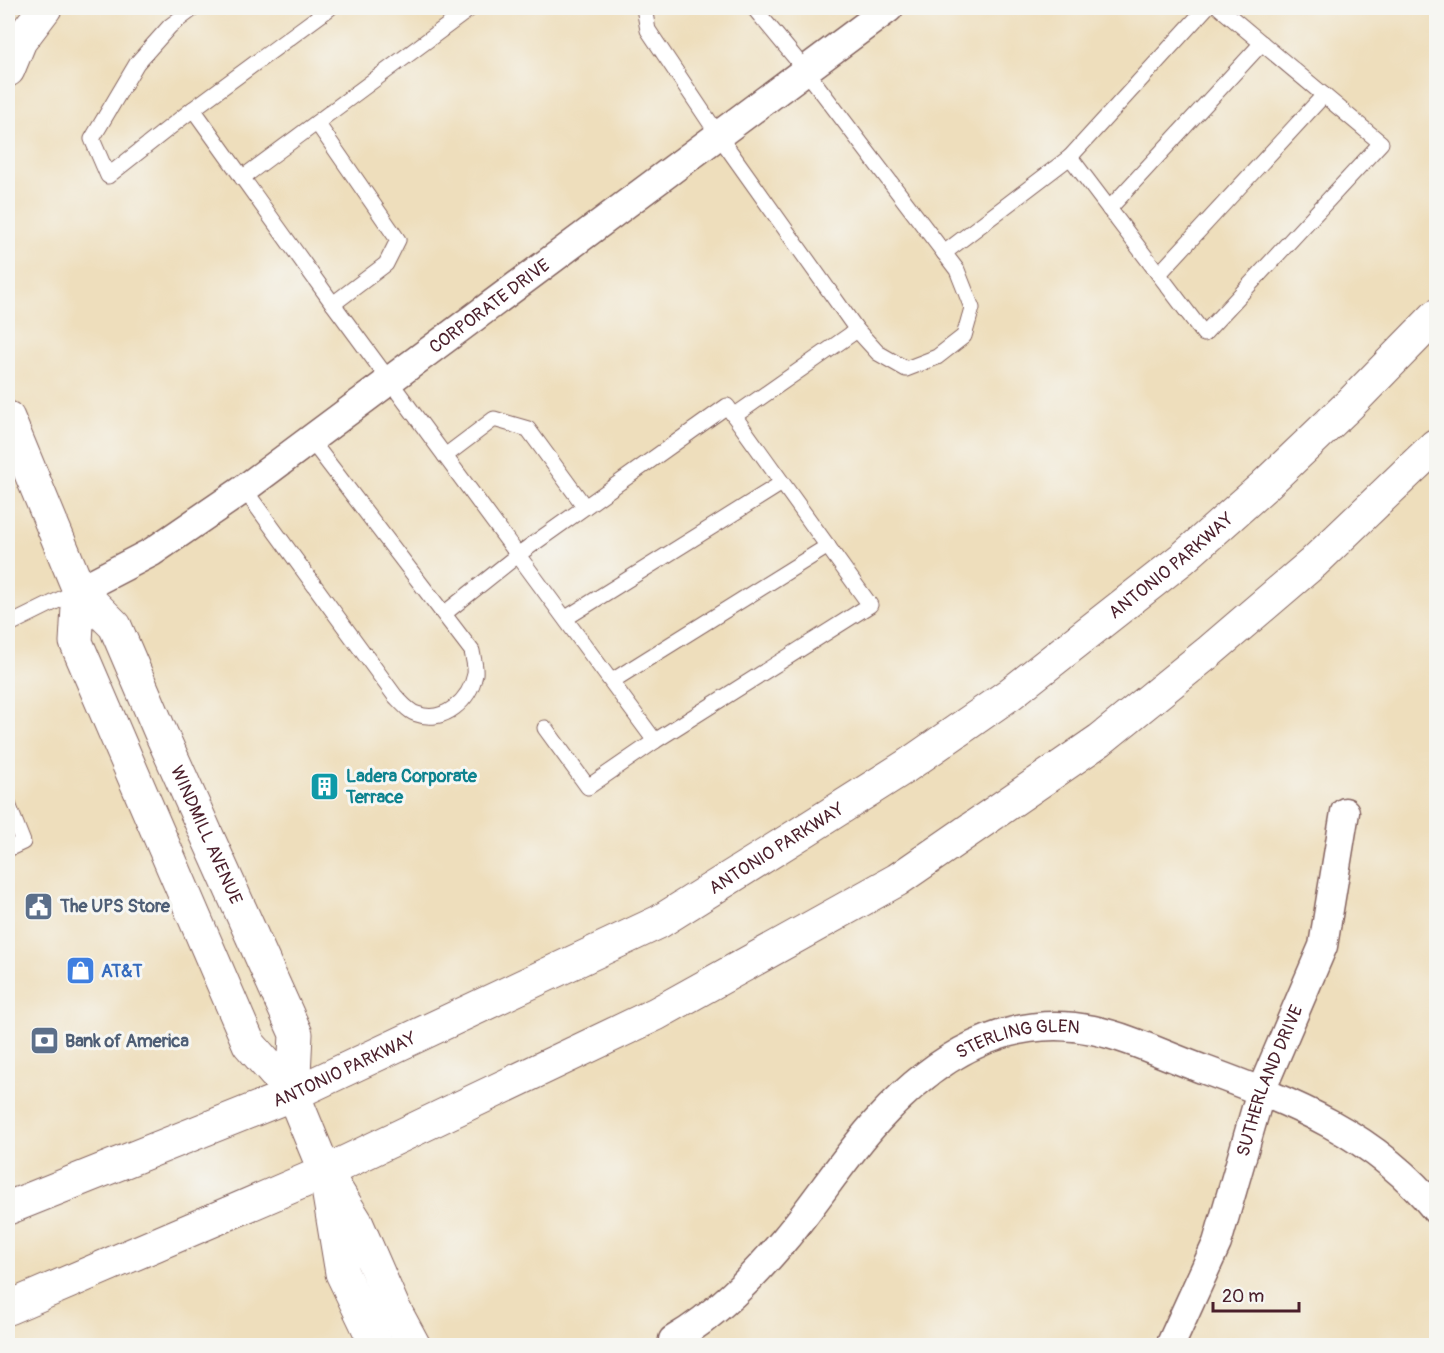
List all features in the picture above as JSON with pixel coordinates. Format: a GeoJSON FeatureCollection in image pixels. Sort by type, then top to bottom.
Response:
{"type":"FeatureCollection","features":[{"type":"Feature","properties":{"kind":"main road"},"geometry":{"type":"LineString","coordinates":[[8,70],[20,41],[45,8]]}},
{"type":"Feature","properties":{"kind":"main road","name":"ANTONIO PARKWAY"},"geometry":{"type":"LineString","coordinates":[[8,1208],[293,1094],[659,922],[905,767],[1019,687],[1183,558],[1324,428],[1437,316]]}},
{"type":"Feature","properties":{"kind":"main road","name":"WINDMILL AVENUE"},"geometry":{"type":"LineString","coordinates":[[8,418],[79,590],[115,626],[296,1034],[293,1094]]}},
{"type":"Feature","properties":{"kind":"main road"},"geometry":{"type":"LineString","coordinates":[[8,1308],[325,1172],[656,1014],[897,880],[1100,740],[1210,651],[1313,563],[1437,445]]}},
{"type":"Feature","properties":{"kind":"main road","name":"WINDMILL AVENUE"},"geometry":{"type":"LineString","coordinates":[[79,590],[76,642],[249,1044],[293,1094],[325,1172],[356,1222],[393,1306],[414,1346]]}},
{"type":"Feature","properties":{"kind":"main road","name":"WINDMILL AVENUE"},"geometry":{"type":"LineString","coordinates":[[325,1172],[342,1273],[377,1346]]}},
{"type":"Feature","properties":{"kind":"street","name":"CORPORATE DRIVE"},"geometry":{"type":"LineString","coordinates":[[79,590],[152,552],[243,489],[889,8]]}},
{"type":"Feature","properties":{"kind":"street","name":"SUTHERLAND DRIVE"},"geometry":{"type":"LineString","coordinates":[[1170,1346],[1216,1243],[1262,1091],[1323,946],[1345,812]]}},
{"type":"Feature","properties":{"kind":"street","name":"STERLING GLEN"},"geometry":{"type":"LineString","coordinates":[[673,1340],[709,1316],[757,1270],[784,1240],[876,1121],[898,1099],[948,1059],[991,1037],[1040,1025],[1094,1030],[1262,1091],[1367,1144],[1416,1186],[1437,1209]]}},
{"type":"Feature","properties":{"kind":"lane"},"geometry":{"type":"LineString","coordinates":[[194,8],[170,26],[137,63],[92,139],[108,176],[193,109],[330,8]]}},
{"type":"Feature","properties":{"kind":"lane"},"geometry":{"type":"LineString","coordinates":[[242,178],[471,8]]}},
{"type":"Feature","properties":{"kind":"lane"},"geometry":{"type":"LineString","coordinates":[[644,8],[648,30],[719,136],[857,330],[878,353],[906,369],[937,357],[964,336],[972,308],[957,270],[806,71],[754,8]]}},
{"type":"Feature","properties":{"kind":"lane"},"geometry":{"type":"LineString","coordinates":[[944,253],[1070,157],[1206,8]]}},
{"type":"Feature","properties":{"kind":"lane"},"geometry":{"type":"LineString","coordinates":[[1070,157],[1204,334],[1381,143],[1220,8]]}},
{"type":"Feature","properties":{"kind":"lane"},"geometry":{"type":"LineString","coordinates":[[1109,209],[1262,43]]}},
{"type":"Feature","properties":{"kind":"lane"},"geometry":{"type":"LineString","coordinates":[[1159,274],[1324,95]]}},
{"type":"Feature","properties":{"kind":"lane"},"geometry":{"type":"LineString","coordinates":[[193,109],[333,304],[655,741]]}},
{"type":"Feature","properties":{"kind":"lane"},"geometry":{"type":"LineString","coordinates":[[317,123],[398,240],[386,264],[333,304]]}},
{"type":"Feature","properties":{"kind":"lane"},"geometry":{"type":"LineString","coordinates":[[734,416],[857,330]]}},
{"type":"Feature","properties":{"kind":"lane"},"geometry":{"type":"LineString","coordinates":[[445,613],[519,554],[727,406],[870,605],[655,741],[588,787],[545,728]]}},
{"type":"Feature","properties":{"kind":"lane"},"geometry":{"type":"LineString","coordinates":[[445,456],[494,420],[528,429],[585,507]]}},
{"type":"Feature","properties":{"kind":"lane"},"geometry":{"type":"LineString","coordinates":[[243,489],[395,696],[416,714],[437,717],[452,710],[468,692],[475,673],[472,651],[310,439]]}},
{"type":"Feature","properties":{"kind":"lane"},"geometry":{"type":"LineString","coordinates":[[566,618],[782,483]]}},
{"type":"Feature","properties":{"kind":"lane"},"geometry":{"type":"LineString","coordinates":[[612,681],[828,546]]}},
{"type":"Feature","properties":{"kind":"lane"},"geometry":{"type":"LineString","coordinates":[[8,624],[79,590]]}},
{"type":"Feature","properties":{"kind":"lane"},"geometry":{"type":"LineString","coordinates":[[8,804],[23,842],[8,849]]}},
{"type":"Feature","properties":{"kind":"place","name":"Ladera Corporate Terrace"},"geometry":{"type":"Point","coordinates":[325,786]}},
{"type":"Feature","properties":{"kind":"place","name":"The UPS Store"},"geometry":{"type":"Point","coordinates":[39,906]}},
{"type":"Feature","properties":{"kind":"place","name":"AT&T"},"geometry":{"type":"Point","coordinates":[80,971]}},
{"type":"Feature","properties":{"kind":"place","name":"Bank of America"},"geometry":{"type":"Point","coordinates":[44,1041]}}]}
